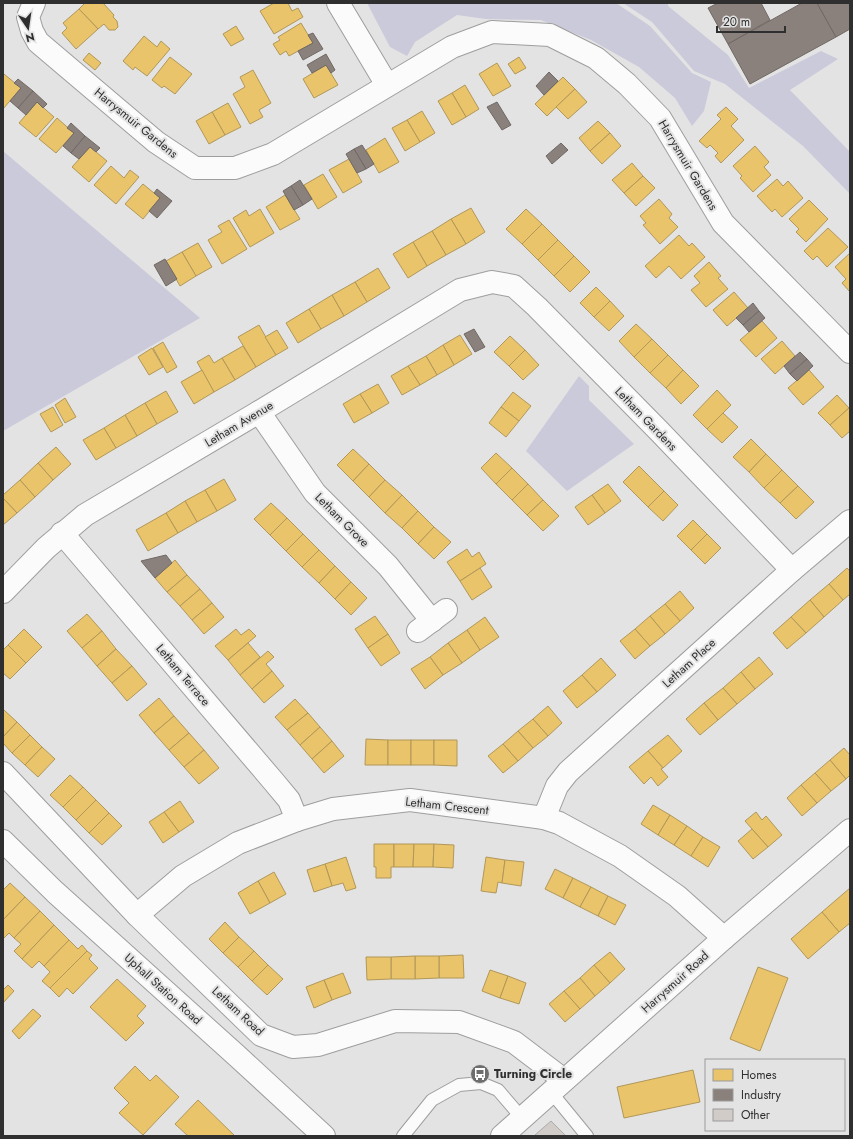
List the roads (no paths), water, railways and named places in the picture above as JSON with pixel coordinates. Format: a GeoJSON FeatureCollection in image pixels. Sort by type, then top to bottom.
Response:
{"type":"FeatureCollection","features":[{"type":"Feature","properties":{"kind":"street","name":"Harrysmuir Gardens"},"geometry":{"type":"LineString","coordinates":[[34,3],[28,17],[32,31],[38,42],[156,142],[195,168],[235,168],[273,154],[452,47],[492,32],[550,35],[596,58],[628,84],[660,118],[723,223],[850,352]]}},
{"type":"Feature","properties":{"kind":"street"},"geometry":{"type":"LineString","coordinates":[[338,3],[387,85]]}},
{"type":"Feature","properties":{"kind":"street","name":"Letham Avenue"},"geometry":{"type":"LineString","coordinates":[[3,592],[46,548],[85,515],[259,412],[460,290],[492,282]]}},
{"type":"Feature","properties":{"kind":"street","name":"Letham Gardens"},"geometry":{"type":"LineString","coordinates":[[492,282],[514,286],[537,307],[792,570]]}},
{"type":"Feature","properties":{"kind":"street","name":"Letham Grove"},"geometry":{"type":"LineString","coordinates":[[259,412],[315,493],[388,566],[432,621]]}},
{"type":"Feature","properties":{"kind":"street","name":"Letham Place"},"geometry":{"type":"LineString","coordinates":[[544,818],[557,786],[568,772],[792,570],[850,521]]}},
{"type":"Feature","properties":{"kind":"street","name":"Letham Terrace"},"geometry":{"type":"LineString","coordinates":[[62,533],[289,800],[297,820]]}},
{"type":"Feature","properties":{"kind":"street","name":"Letham Road"},"geometry":{"type":"LineString","coordinates":[[3,773],[137,915],[261,1035],[293,1047],[318,1045],[394,1021],[459,1022],[514,1042],[558,1086]]}},
{"type":"Feature","properties":{"kind":"street","name":"Letham Crescent"},"geometry":{"type":"LineString","coordinates":[[137,915],[183,876],[238,843],[297,820],[333,809],[410,800],[544,818],[559,823],[620,856],[677,896],[724,938]]}},
{"type":"Feature","properties":{"kind":"street","name":"Harrysmuir Road"},"geometry":{"type":"LineString","coordinates":[[502,1136],[724,938],[850,830]]}},
{"type":"Feature","properties":{"kind":"street","name":"Uphall Station Road"},"geometry":{"type":"LineString","coordinates":[[3,841],[55,892],[324,1136]]}},
{"type":"Feature","properties":{"kind":"lane"},"geometry":{"type":"LineString","coordinates":[[403,1136],[432,1100],[459,1086],[481,1083],[498,1090],[522,1118]]}},
{"type":"Feature","properties":{"kind":"lane"},"geometry":{"type":"LineString","coordinates":[[558,1086],[587,1136]]}},
{"type":"Feature","properties":{"kind":"place","name":"Turning Circle"},"geometry":{"type":"Point","coordinates":[480,1074]}}]}
